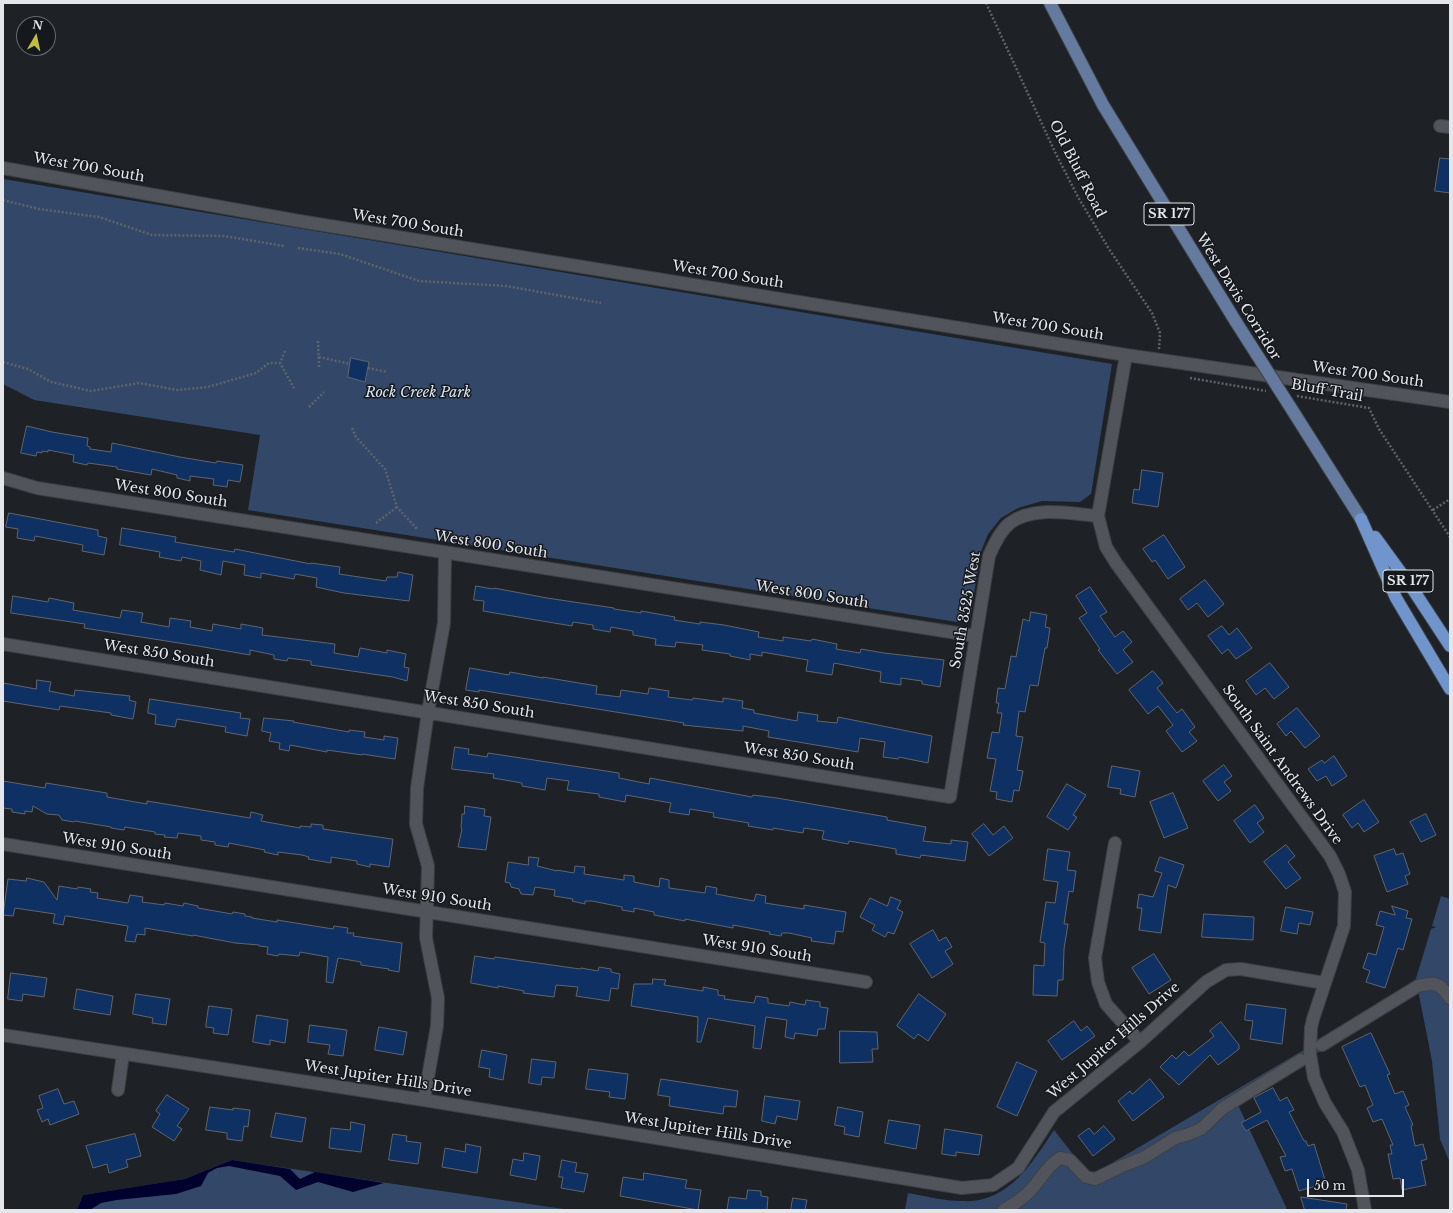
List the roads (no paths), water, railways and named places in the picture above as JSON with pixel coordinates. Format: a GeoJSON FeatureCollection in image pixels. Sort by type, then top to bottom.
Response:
{"type":"FeatureCollection","features":[{"type":"Feature","properties":{"kind":"highway","name":"West Davis Corridor"},"geometry":{"type":"LineString","coordinates":[[1361,519],[1410,585],[1450,646]]}},
{"type":"Feature","properties":{"kind":"highway","name":"West Davis Corridor"},"geometry":{"type":"LineString","coordinates":[[1361,519],[1396,598],[1450,688]]}},
{"type":"Feature","properties":{"kind":"main road","name":"West Davis Corridor"},"geometry":{"type":"LineString","coordinates":[[1050,3],[1103,105],[1236,322],[1361,519]]}},
{"type":"Feature","properties":{"kind":"street","name":"West 700 South"},"geometry":{"type":"LineString","coordinates":[[3,168],[299,221],[1126,355],[1450,402]]}},
{"type":"Feature","properties":{"kind":"street","name":"South Saint Andrews Drive"},"geometry":{"type":"LineString","coordinates":[[1126,355],[1098,516],[1106,547],[1116,563],[1330,856],[1339,874],[1345,892],[1344,926],[1324,983],[1311,1028],[1310,1054],[1314,1078],[1325,1102],[1344,1132],[1358,1170],[1365,1210]]}},
{"type":"Feature","properties":{"kind":"street","name":"West 800 South"},"geometry":{"type":"LineString","coordinates":[[3,478],[37,488],[976,636]]}},
{"type":"Feature","properties":{"kind":"street","name":"South 3525 West"},"geometry":{"type":"LineString","coordinates":[[950,797],[989,556],[997,538],[1010,523],[1027,515],[1050,512],[1098,516]]}},
{"type":"Feature","properties":{"kind":"street"},"geometry":{"type":"LineString","coordinates":[[424,1100],[437,1026],[438,998],[426,938],[428,866],[416,824],[417,788],[428,712],[444,623],[446,553]]}},
{"type":"Feature","properties":{"kind":"street","name":"West 850 South"},"geometry":{"type":"LineString","coordinates":[[3,644],[950,797]]}},
{"type":"Feature","properties":{"kind":"street"},"geometry":{"type":"LineString","coordinates":[[1115,843],[1095,958],[1098,982],[1106,1004],[1140,1042]]}},
{"type":"Feature","properties":{"kind":"street","name":"West 910 South"},"geometry":{"type":"LineString","coordinates":[[3,844],[866,982]]}},
{"type":"Feature","properties":{"kind":"street","name":"West Jupiter Hills Drive"},"geometry":{"type":"LineString","coordinates":[[3,1035],[424,1100],[962,1188],[993,1185],[1018,1168],[1054,1112],[1140,1042],[1206,982],[1226,970],[1241,969],[1324,983]]}},
{"type":"Feature","properties":{"kind":"street"},"geometry":{"type":"LineString","coordinates":[[1322,1045],[1418,986],[1433,983],[1444,988],[1450,998]]}},
{"type":"Feature","properties":{"kind":"street"},"geometry":{"type":"LineString","coordinates":[[118,1090],[123,1054]]}},
{"type":"Feature","properties":{"kind":"street"},"geometry":{"type":"LineString","coordinates":[[1004,1210],[1018,1202],[1030,1191],[1051,1164],[1060,1158],[1070,1160],[1086,1177],[1095,1179],[1143,1158],[1175,1138],[1201,1129],[1222,1108],[1301,1060]]}},
{"type":"Feature","properties":{"kind":"park label","name":"Rock Creek Park"},"geometry":{"type":"Point","coordinates":[418,393]}}]}
